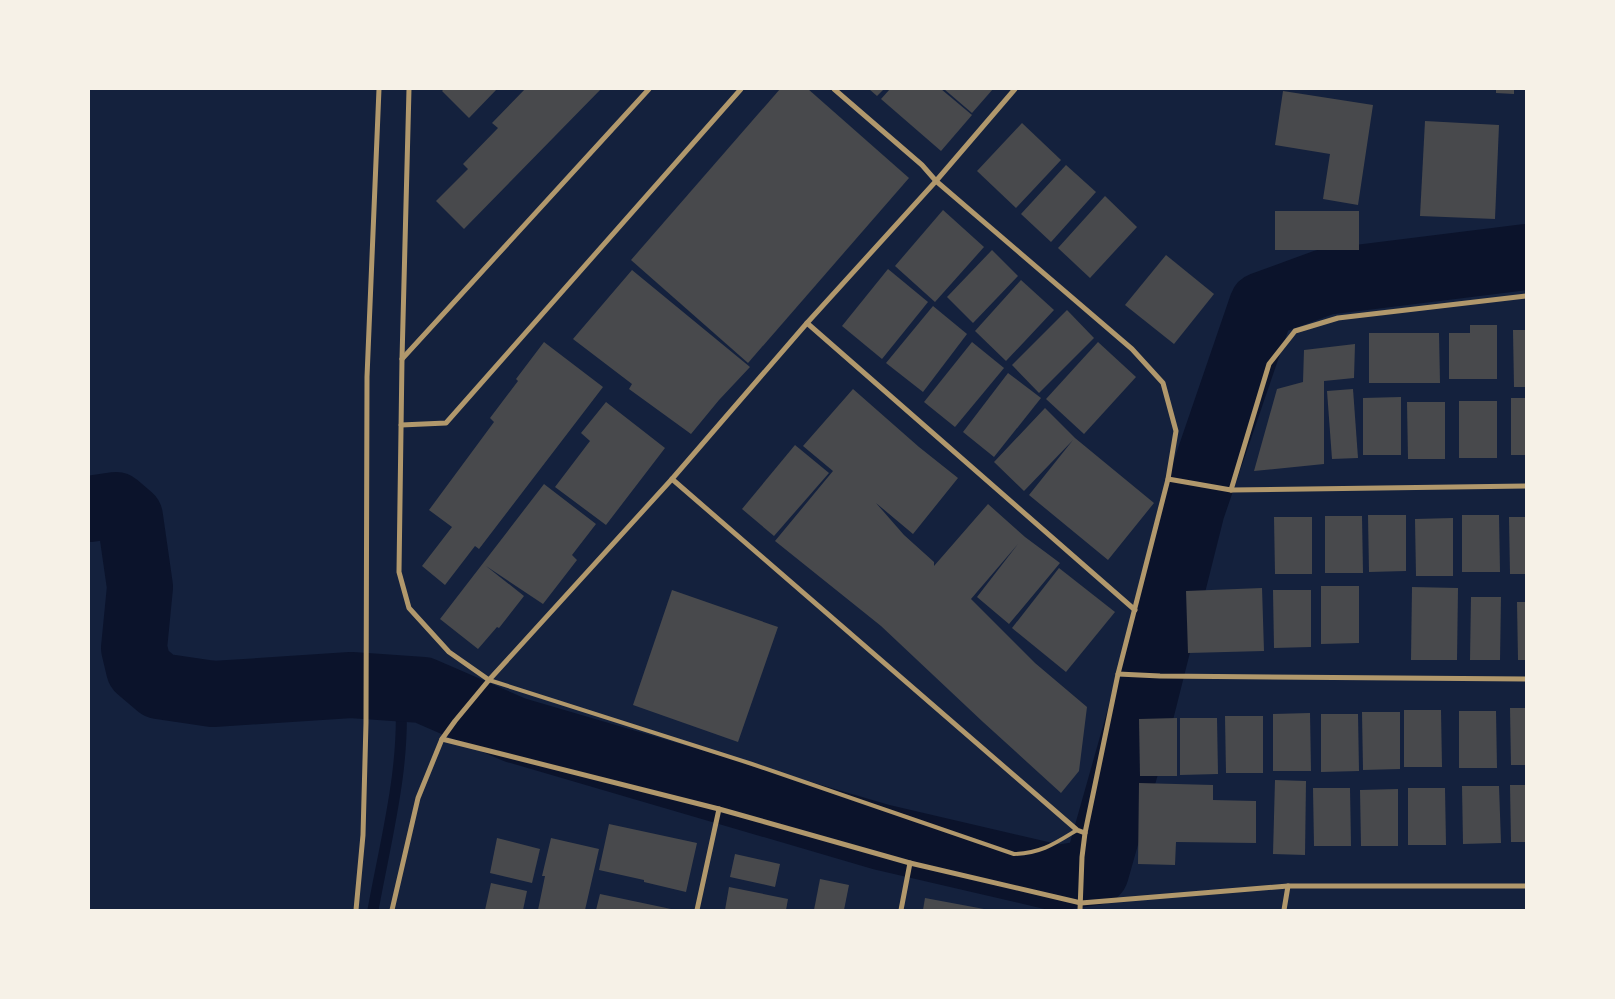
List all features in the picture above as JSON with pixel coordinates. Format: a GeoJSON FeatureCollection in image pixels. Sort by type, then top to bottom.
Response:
{"type":"FeatureCollection","features":[{"type":"Feature","properties":{"kind":"street"},"geometry":{"type":"LineString","coordinates":[[356,910],[363,835],[366,723],[367,377],[379,89]]}},
{"type":"Feature","properties":{"kind":"street"},"geometry":{"type":"LineString","coordinates":[[409,89],[399,572],[409,608],[449,652],[489,680]]}},
{"type":"Feature","properties":{"kind":"street"},"geometry":{"type":"LineString","coordinates":[[402,359],[650,89]]}},
{"type":"Feature","properties":{"kind":"street"},"geometry":{"type":"LineString","coordinates":[[401,425],[446,423],[741,89]]}},
{"type":"Feature","properties":{"kind":"street"},"geometry":{"type":"LineString","coordinates":[[834,89],[922,165],[936,181],[1132,349],[1163,383],[1176,432],[1168,479],[1118,674],[1085,833],[1082,856],[1080,910]]}},
{"type":"Feature","properties":{"kind":"street"},"geometry":{"type":"LineString","coordinates":[[392,910],[418,798],[442,739],[455,721],[489,680],[672,479],[807,323],[936,181],[1015,89]]}},
{"type":"Feature","properties":{"kind":"street"},"geometry":{"type":"LineString","coordinates":[[1231,490],[1269,364],[1295,331],[1338,318],[1526,296]]}},
{"type":"Feature","properties":{"kind":"street"},"geometry":{"type":"LineString","coordinates":[[807,323],[1134,610]]}},
{"type":"Feature","properties":{"kind":"street"},"geometry":{"type":"LineString","coordinates":[[672,479],[1077,830],[1085,833]]}},
{"type":"Feature","properties":{"kind":"street"},"geometry":{"type":"LineString","coordinates":[[1168,479],[1231,490],[1526,486]]}},
{"type":"Feature","properties":{"kind":"street"},"geometry":{"type":"LineString","coordinates":[[1118,674],[1526,679]]}},
{"type":"Feature","properties":{"kind":"street"},"geometry":{"type":"LineString","coordinates":[[442,739],[719,809],[910,864],[1081,903],[1288,886],[1526,886]]}},
{"type":"Feature","properties":{"kind":"street"},"geometry":{"type":"LineString","coordinates":[[697,910],[719,809]]}},
{"type":"Feature","properties":{"kind":"street"},"geometry":{"type":"LineString","coordinates":[[901,910],[910,864]]}},
{"type":"Feature","properties":{"kind":"street"},"geometry":{"type":"LineString","coordinates":[[1284,910],[1288,886]]}},
{"type":"Feature","properties":{"kind":"lane"},"geometry":{"type":"LineString","coordinates":[[489,680],[752,764],[1014,854],[1030,853],[1045,849],[1077,830]]}},
{"type":"Feature","properties":{"kind":"building"},"geometry":{"type":"Polygon","coordinates":[[[444,89],[497,89],[469,118],[442,91],[444,89]]]}},
{"type":"Feature","properties":{"kind":"building"},"geometry":{"type":"Polygon","coordinates":[[[525,89],[601,89],[464,229],[436,201],[468,169],[463,164],[498,128],[492,123],[525,89]]]}},
{"type":"Feature","properties":{"kind":"building"},"geometry":{"type":"Polygon","coordinates":[[[780,89],[808,89],[909,178],[748,363],[631,260],[780,89]]]}},
{"type":"Feature","properties":{"kind":"building"},"geometry":{"type":"Polygon","coordinates":[[[869,89],[884,89],[877,96],[869,89]]]}},
{"type":"Feature","properties":{"kind":"building"},"geometry":{"type":"Polygon","coordinates":[[[890,89],[941,89],[972,115],[941,151],[881,99],[890,89]]]}},
{"type":"Feature","properties":{"kind":"building"},"geometry":{"type":"Polygon","coordinates":[[[944,89],[993,89],[972,113],[944,89]]]}},
{"type":"Feature","properties":{"kind":"building"},"geometry":{"type":"Polygon","coordinates":[[[1496,89],[1514,89],[1514,94],[1496,93],[1496,89]]]}},
{"type":"Feature","properties":{"kind":"building"},"geometry":{"type":"Polygon","coordinates":[[[1283,91],[1373,105],[1358,205],[1323,199],[1330,154],[1275,145],[1283,91]]]}},
{"type":"Feature","properties":{"kind":"building"},"geometry":{"type":"Polygon","coordinates":[[[1425,121],[1499,125],[1495,219],[1420,216],[1425,121]]]}},
{"type":"Feature","properties":{"kind":"building"},"geometry":{"type":"Polygon","coordinates":[[[1022,123],[1061,160],[1016,208],[977,171],[1022,123]]]}},
{"type":"Feature","properties":{"kind":"building"},"geometry":{"type":"Polygon","coordinates":[[[1066,165],[1096,192],[1051,242],[1021,214],[1066,165]]]}},
{"type":"Feature","properties":{"kind":"building"},"geometry":{"type":"Polygon","coordinates":[[[1105,196],[1137,227],[1090,278],[1058,248],[1105,196]]]}},
{"type":"Feature","properties":{"kind":"building"},"geometry":{"type":"Polygon","coordinates":[[[943,210],[984,247],[935,302],[895,266],[943,210]]]}},
{"type":"Feature","properties":{"kind":"building"},"geometry":{"type":"Polygon","coordinates":[[[1275,211],[1359,211],[1359,250],[1275,250],[1275,211]]]}},
{"type":"Feature","properties":{"kind":"building"},"geometry":{"type":"Polygon","coordinates":[[[992,250],[1018,276],[973,323],[947,297],[992,250]]]}},
{"type":"Feature","properties":{"kind":"building"},"geometry":{"type":"Polygon","coordinates":[[[1166,255],[1214,294],[1174,344],[1125,305],[1166,255]]]}},
{"type":"Feature","properties":{"kind":"building"},"geometry":{"type":"Polygon","coordinates":[[[888,269],[928,302],[882,359],[842,326],[888,269]]]}},
{"type":"Feature","properties":{"kind":"building"},"geometry":{"type":"Polygon","coordinates":[[[632,270],[750,367],[691,434],[629,389],[632,384],[573,339],[632,270]]]}},
{"type":"Feature","properties":{"kind":"building"},"geometry":{"type":"Polygon","coordinates":[[[1021,280],[1054,310],[1006,361],[975,331],[1021,280]]]}},
{"type":"Feature","properties":{"kind":"building"},"geometry":{"type":"Polygon","coordinates":[[[933,306],[967,334],[923,392],[886,363],[933,306]]]}},
{"type":"Feature","properties":{"kind":"building"},"geometry":{"type":"Polygon","coordinates":[[[1067,310],[1094,338],[1039,393],[1012,365],[1067,310]]]}},
{"type":"Feature","properties":{"kind":"building"},"geometry":{"type":"Polygon","coordinates":[[[1470,325],[1497,325],[1497,379],[1449,379],[1449,333],[1470,333],[1470,325]]]}},
{"type":"Feature","properties":{"kind":"building"},"geometry":{"type":"Polygon","coordinates":[[[1513,330],[1526,330],[1526,387],[1514,387],[1513,330]]]}},
{"type":"Feature","properties":{"kind":"building"},"geometry":{"type":"Polygon","coordinates":[[[1369,333],[1439,333],[1440,383],[1369,383],[1369,333]]]}},
{"type":"Feature","properties":{"kind":"building"},"geometry":{"type":"Polygon","coordinates":[[[544,342],[603,387],[479,549],[475,546],[445,585],[422,566],[452,527],[429,510],[494,422],[490,418],[544,342]]]}},
{"type":"Feature","properties":{"kind":"building"},"geometry":{"type":"Polygon","coordinates":[[[972,342],[1004,368],[955,427],[924,402],[972,342]]]}},
{"type":"Feature","properties":{"kind":"building"},"geometry":{"type":"Polygon","coordinates":[[[1098,342],[1136,377],[1084,434],[1046,399],[1098,342]]]}},
{"type":"Feature","properties":{"kind":"building"},"geometry":{"type":"Polygon","coordinates":[[[1355,344],[1354,378],[1324,381],[1324,464],[1254,471],[1277,389],[1303,382],[1304,350],[1355,344]]]}},
{"type":"Feature","properties":{"kind":"building"},"geometry":{"type":"Polygon","coordinates":[[[1008,373],[1041,398],[994,457],[963,432],[1008,373]]]}},
{"type":"Feature","properties":{"kind":"building"},"geometry":{"type":"Polygon","coordinates":[[[853,389],[919,447],[958,478],[913,534],[876,503],[904,535],[934,562],[934,566],[988,504],[1025,537],[1060,563],[1009,624],[977,597],[1018,544],[971,599],[1035,663],[1087,707],[1079,771],[1061,793],[881,626],[775,541],[833,471],[803,446],[853,389]]]}},
{"type":"Feature","properties":{"kind":"building"},"geometry":{"type":"Polygon","coordinates":[[[1353,389],[1358,458],[1332,459],[1327,391],[1353,389]]]}},
{"type":"Feature","properties":{"kind":"building"},"geometry":{"type":"Polygon","coordinates":[[[1401,397],[1401,455],[1363,455],[1363,398],[1401,397]]]}},
{"type":"Feature","properties":{"kind":"building"},"geometry":{"type":"Polygon","coordinates":[[[1511,398],[1526,398],[1526,455],[1511,455],[1511,398]]]}},
{"type":"Feature","properties":{"kind":"building"},"geometry":{"type":"Polygon","coordinates":[[[1459,401],[1497,401],[1497,458],[1459,458],[1459,401]]]}},
{"type":"Feature","properties":{"kind":"building"},"geometry":{"type":"Polygon","coordinates":[[[606,402],[665,448],[606,525],[555,487],[590,441],[581,433],[606,402]]]}},
{"type":"Feature","properties":{"kind":"building"},"geometry":{"type":"Polygon","coordinates":[[[1407,402],[1445,402],[1445,459],[1408,459],[1407,402]]]}},
{"type":"Feature","properties":{"kind":"building"},"geometry":{"type":"Polygon","coordinates":[[[1045,408],[1075,438],[1154,503],[1108,560],[1029,495],[1073,440],[1024,491],[994,462],[1045,408]]]}},
{"type":"Feature","properties":{"kind":"building"},"geometry":{"type":"Polygon","coordinates":[[[795,445],[829,473],[774,536],[742,509],[795,445]]]}},
{"type":"Feature","properties":{"kind":"building"},"geometry":{"type":"Polygon","coordinates":[[[544,484],[596,524],[572,555],[577,560],[543,604],[486,566],[524,596],[499,628],[497,627],[478,649],[440,619],[544,484]]]}},
{"type":"Feature","properties":{"kind":"building"},"geometry":{"type":"Polygon","coordinates":[[[1368,515],[1406,515],[1406,571],[1369,572],[1368,515]]]}},
{"type":"Feature","properties":{"kind":"building"},"geometry":{"type":"Polygon","coordinates":[[[1462,515],[1499,515],[1500,572],[1462,572],[1462,515]]]}},
{"type":"Feature","properties":{"kind":"building"},"geometry":{"type":"Polygon","coordinates":[[[1325,516],[1362,516],[1363,573],[1325,573],[1325,516]]]}},
{"type":"Feature","properties":{"kind":"building"},"geometry":{"type":"Polygon","coordinates":[[[1274,517],[1312,517],[1312,574],[1275,574],[1274,517]]]}},
{"type":"Feature","properties":{"kind":"building"},"geometry":{"type":"Polygon","coordinates":[[[1509,517],[1526,517],[1526,574],[1510,574],[1509,517]]]}},
{"type":"Feature","properties":{"kind":"building"},"geometry":{"type":"Polygon","coordinates":[[[1453,518],[1453,576],[1416,576],[1415,519],[1453,518]]]}},
{"type":"Feature","properties":{"kind":"building"},"geometry":{"type":"Polygon","coordinates":[[[1059,568],[1115,612],[1066,672],[1012,628],[1059,568]]]}},
{"type":"Feature","properties":{"kind":"building"},"geometry":{"type":"Polygon","coordinates":[[[1321,586],[1359,586],[1359,643],[1321,644],[1321,586]]]}},
{"type":"Feature","properties":{"kind":"building"},"geometry":{"type":"Polygon","coordinates":[[[1412,587],[1458,588],[1457,660],[1411,660],[1412,587]]]}},
{"type":"Feature","properties":{"kind":"building"},"geometry":{"type":"Polygon","coordinates":[[[1262,588],[1264,651],[1188,653],[1186,591],[1262,588]]]}},
{"type":"Feature","properties":{"kind":"building"},"geometry":{"type":"Polygon","coordinates":[[[672,590],[778,627],[738,742],[633,705],[672,590]]]}},
{"type":"Feature","properties":{"kind":"building"},"geometry":{"type":"Polygon","coordinates":[[[1273,590],[1311,590],[1311,647],[1274,648],[1273,590]]]}},
{"type":"Feature","properties":{"kind":"building"},"geometry":{"type":"Polygon","coordinates":[[[1471,597],[1501,597],[1500,660],[1470,660],[1471,597]]]}},
{"type":"Feature","properties":{"kind":"building"},"geometry":{"type":"Polygon","coordinates":[[[1517,602],[1526,602],[1526,660],[1518,660],[1517,602]]]}},
{"type":"Feature","properties":{"kind":"building"},"geometry":{"type":"Polygon","coordinates":[[[1510,708],[1526,708],[1526,765],[1511,765],[1510,708]]]}},
{"type":"Feature","properties":{"kind":"building"},"geometry":{"type":"Polygon","coordinates":[[[1404,710],[1441,710],[1442,767],[1404,767],[1404,710]]]}},
{"type":"Feature","properties":{"kind":"building"},"geometry":{"type":"Polygon","coordinates":[[[1459,711],[1496,711],[1497,768],[1459,768],[1459,711]]]}},
{"type":"Feature","properties":{"kind":"building"},"geometry":{"type":"Polygon","coordinates":[[[1362,712],[1400,712],[1400,769],[1363,770],[1362,712]]]}},
{"type":"Feature","properties":{"kind":"building"},"geometry":{"type":"Polygon","coordinates":[[[1310,713],[1311,771],[1273,771],[1273,714],[1310,713]]]}},
{"type":"Feature","properties":{"kind":"building"},"geometry":{"type":"Polygon","coordinates":[[[1321,714],[1358,714],[1359,771],[1321,772],[1321,714]]]}},
{"type":"Feature","properties":{"kind":"building"},"geometry":{"type":"Polygon","coordinates":[[[1225,716],[1263,716],[1263,773],[1226,773],[1225,716]]]}},
{"type":"Feature","properties":{"kind":"building"},"geometry":{"type":"Polygon","coordinates":[[[1177,718],[1177,776],[1140,776],[1139,719],[1177,718]]]}},
{"type":"Feature","properties":{"kind":"building"},"geometry":{"type":"Polygon","coordinates":[[[1180,718],[1217,718],[1218,774],[1180,775],[1180,718]]]}},
{"type":"Feature","properties":{"kind":"building"},"geometry":{"type":"Polygon","coordinates":[[[1275,780],[1306,781],[1305,855],[1273,854],[1275,780]]]}},
{"type":"Feature","properties":{"kind":"building"},"geometry":{"type":"Polygon","coordinates":[[[1139,783],[1213,785],[1213,800],[1256,801],[1256,843],[1176,842],[1175,865],[1138,864],[1139,783]]]}},
{"type":"Feature","properties":{"kind":"building"},"geometry":{"type":"Polygon","coordinates":[[[1510,785],[1526,785],[1526,842],[1511,842],[1510,785]]]}},
{"type":"Feature","properties":{"kind":"building"},"geometry":{"type":"Polygon","coordinates":[[[1462,786],[1499,786],[1501,843],[1463,844],[1462,786]]]}},
{"type":"Feature","properties":{"kind":"building"},"geometry":{"type":"Polygon","coordinates":[[[1313,788],[1350,788],[1351,846],[1314,846],[1313,788]]]}},
{"type":"Feature","properties":{"kind":"building"},"geometry":{"type":"Polygon","coordinates":[[[1408,788],[1445,788],[1446,845],[1408,845],[1408,788]]]}},
{"type":"Feature","properties":{"kind":"building"},"geometry":{"type":"Polygon","coordinates":[[[1398,789],[1398,846],[1361,846],[1360,790],[1398,789]]]}},
{"type":"Feature","properties":{"kind":"building"},"geometry":{"type":"Polygon","coordinates":[[[609,824],[697,843],[686,892],[599,870],[609,824]]]}},
{"type":"Feature","properties":{"kind":"building"},"geometry":{"type":"Polygon","coordinates":[[[497,838],[540,849],[532,883],[490,873],[497,838]]]}},
{"type":"Feature","properties":{"kind":"building"},"geometry":{"type":"Polygon","coordinates":[[[551,838],[599,849],[585,910],[538,910],[545,876],[542,876],[551,838]]]}},
{"type":"Feature","properties":{"kind":"building"},"geometry":{"type":"Polygon","coordinates":[[[735,854],[780,864],[775,887],[730,877],[735,854]]]}},
{"type":"Feature","properties":{"kind":"building"},"geometry":{"type":"Polygon","coordinates":[[[820,879],[849,885],[844,910],[814,910],[820,879]]]}},
{"type":"Feature","properties":{"kind":"building"},"geometry":{"type":"Polygon","coordinates":[[[491,883],[527,891],[523,910],[485,910],[491,883]]]}},
{"type":"Feature","properties":{"kind":"building"},"geometry":{"type":"Polygon","coordinates":[[[729,887],[788,899],[786,910],[725,910],[729,887]]]}},
{"type":"Feature","properties":{"kind":"building"},"geometry":{"type":"Polygon","coordinates":[[[600,894],[671,909],[596,910],[600,894]]]}},
{"type":"Feature","properties":{"kind":"building"},"geometry":{"type":"Polygon","coordinates":[[[925,898],[984,909],[984,910],[923,910],[925,898]]]}},
{"type":"Feature","properties":{"kind":"waterway"},"geometry":{"type":"LineString","coordinates":[[89,509],[116,505],[130,517],[140,587],[134,648],[139,669],[159,686],[213,694],[351,685],[423,690],[515,730],[881,837],[1057,878],[1096,872],[1139,720],[1192,509],[1262,305],[1325,282],[1526,257]]}},
{"type":"Feature","properties":{"kind":"waterway"},"geometry":{"type":"LineString","coordinates":[[373,910],[398,772],[401,744],[400,688]]}}]}
